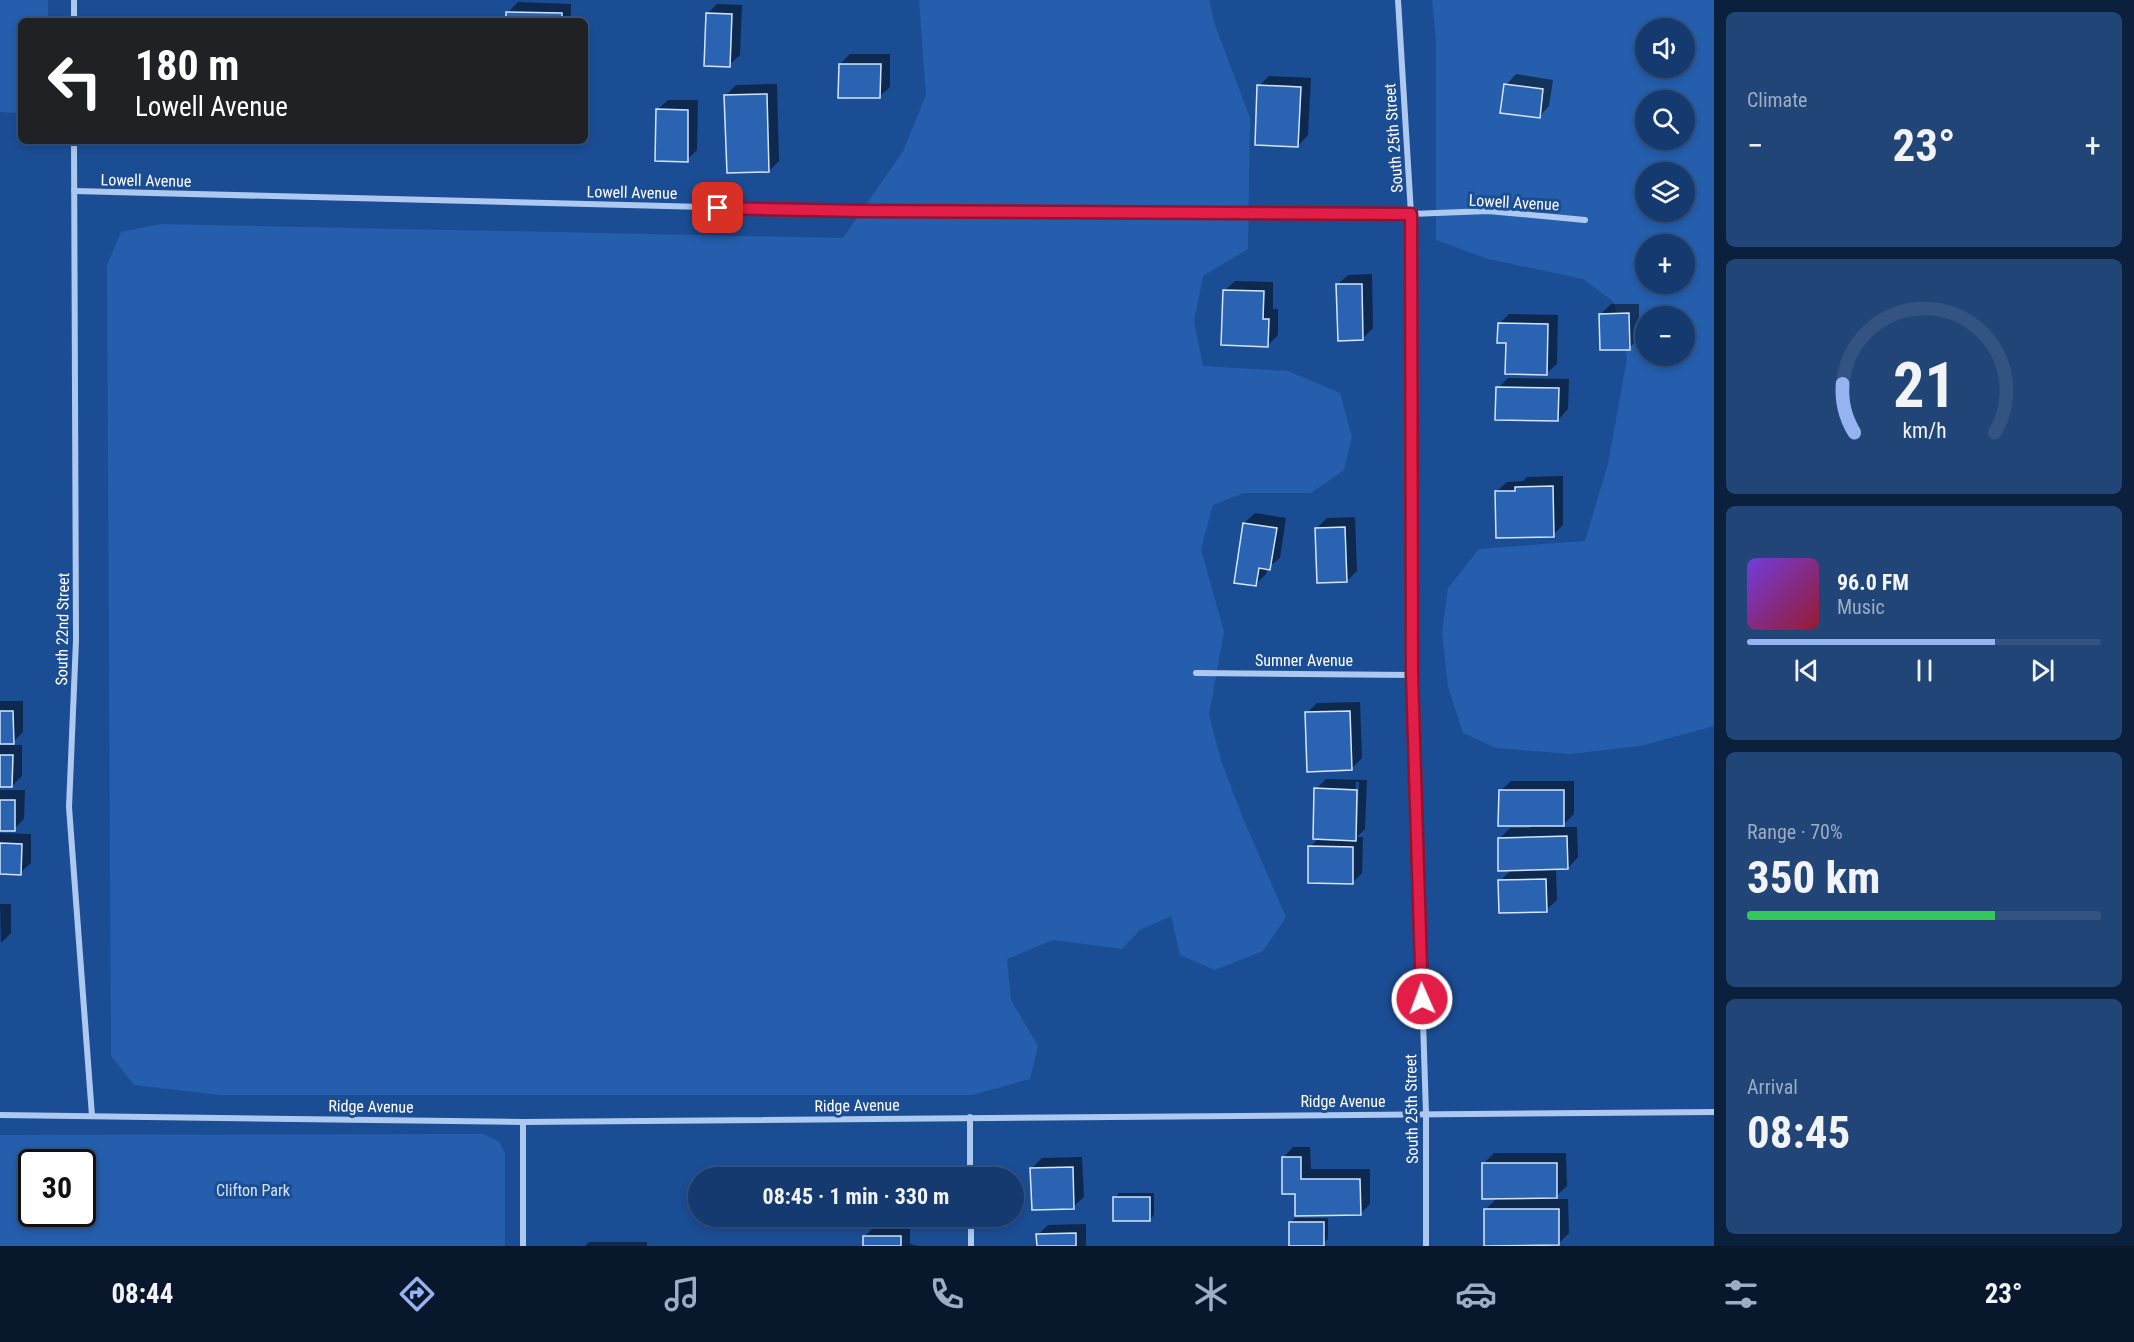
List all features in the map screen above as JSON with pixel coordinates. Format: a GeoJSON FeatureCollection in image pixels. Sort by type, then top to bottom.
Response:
{"type":"FeatureCollection","features":[{"type":"Feature","properties":{"kind":"street"},"geometry":{"type":"LineString","coordinates":[[74,0],[74,18]]}},
{"type":"Feature","properties":{"kind":"street","name":"South 25th Street"},"geometry":{"type":"LineString","coordinates":[[1398,0],[1411,214],[1412,675],[1425,1114],[1426,1246]]}},
{"type":"Feature","properties":{"kind":"street","name":"South 22nd Street"},"geometry":{"type":"LineString","coordinates":[[74,144],[76,640],[69,807],[92,1116]]}},
{"type":"Feature","properties":{"kind":"street","name":"Lowell Avenue"},"geometry":{"type":"LineString","coordinates":[[74,191],[861,211],[1411,214],[1488,211],[1585,220]]}},
{"type":"Feature","properties":{"kind":"street","name":"Sumner Avenue"},"geometry":{"type":"LineString","coordinates":[[1196,673],[1412,675]]}},
{"type":"Feature","properties":{"kind":"street","name":"Ridge Avenue"},"geometry":{"type":"LineString","coordinates":[[0,1115],[523,1122],[1714,1112]]}},
{"type":"Feature","properties":{"kind":"street"},"geometry":{"type":"LineString","coordinates":[[970,1117],[970,1167]]}},
{"type":"Feature","properties":{"kind":"street"},"geometry":{"type":"LineString","coordinates":[[523,1122],[523,1246]]}},
{"type":"Feature","properties":{"kind":"street"},"geometry":{"type":"LineString","coordinates":[[971,1227],[971,1246]]}},
{"type":"Feature","properties":{"kind":"green space"},"geometry":{"type":"Polygon","coordinates":[[[0,0],[48,0],[48,18],[18,18],[18,113],[0,112],[0,0]]]}},
{"type":"Feature","properties":{"kind":"green space"},"geometry":{"type":"Polygon","coordinates":[[[919,0],[1209,0],[1215,25],[1250,118],[1248,249],[1203,276],[1194,321],[1203,366],[1288,371],[1340,393],[1352,437],[1344,470],[1311,493],[1244,493],[1213,505],[1201,549],[1224,632],[1209,715],[1221,760],[1242,816],[1286,917],[1263,951],[1215,970],[1180,955],[1171,916],[1140,930],[1122,949],[1053,940],[1007,959],[1011,1000],[1038,1046],[1030,1079],[972,1095],[219,1095],[134,1085],[111,1056],[107,265],[121,232],[161,224],[843,238],[903,151],[926,95],[919,0]]]}},
{"type":"Feature","properties":{"kind":"green space"},"geometry":{"type":"Polygon","coordinates":[[[1432,0],[1714,0],[1714,726],[1640,746],[1571,754],[1496,748],[1463,733],[1448,687],[1442,632],[1448,588],[1479,549],[1585,541],[1608,464],[1627,358],[1614,302],[1583,279],[1488,259],[1436,240],[1436,39],[1432,0]]]}},
{"type":"Feature","properties":{"kind":"green space","name":"Clifton Park"},"geometry":{"type":"Polygon","coordinates":[[[483,1134],[499,1141],[505,1153],[505,1246],[0,1246],[0,1135],[483,1134]]]}},
{"type":"Feature","properties":{"kind":"building"},"geometry":{"type":"Polygon","coordinates":[[[506,12],[562,13],[562,18],[506,18],[506,12]]]}},
{"type":"Feature","properties":{"kind":"building"},"geometry":{"type":"Polygon","coordinates":[[[706,13],[732,14],[730,67],[704,66],[706,13]]]}},
{"type":"Feature","properties":{"kind":"building"},"geometry":{"type":"Polygon","coordinates":[[[839,64],[881,64],[880,98],[838,98],[839,64]]]}},
{"type":"Feature","properties":{"kind":"building"},"geometry":{"type":"Polygon","coordinates":[[[1504,84],[1543,89],[1540,118],[1500,113],[1504,84]]]}},
{"type":"Feature","properties":{"kind":"building"},"geometry":{"type":"Polygon","coordinates":[[[1257,85],[1301,87],[1298,147],[1255,145],[1257,85]]]}},
{"type":"Feature","properties":{"kind":"building"},"geometry":{"type":"Polygon","coordinates":[[[767,94],[769,172],[727,173],[724,95],[767,94]]]}},
{"type":"Feature","properties":{"kind":"building"},"geometry":{"type":"Polygon","coordinates":[[[656,109],[688,110],[688,162],[655,161],[656,109]]]}},
{"type":"Feature","properties":{"kind":"building"},"geometry":{"type":"Polygon","coordinates":[[[1336,284],[1362,284],[1363,340],[1338,341],[1336,284]]]}},
{"type":"Feature","properties":{"kind":"building"},"geometry":{"type":"Polygon","coordinates":[[[1223,290],[1264,291],[1263,319],[1269,319],[1268,347],[1221,345],[1223,290]]]}},
{"type":"Feature","properties":{"kind":"building"},"geometry":{"type":"Polygon","coordinates":[[[1629,313],[1630,350],[1600,350],[1599,314],[1629,313]]]}},
{"type":"Feature","properties":{"kind":"building"},"geometry":{"type":"Polygon","coordinates":[[[1498,323],[1548,324],[1547,375],[1505,374],[1506,343],[1497,343],[1498,323]]]}},
{"type":"Feature","properties":{"kind":"building"},"geometry":{"type":"Polygon","coordinates":[[[1496,387],[1559,388],[1558,421],[1495,420],[1496,387]]]}},
{"type":"Feature","properties":{"kind":"building"},"geometry":{"type":"Polygon","coordinates":[[[1553,486],[1554,537],[1496,538],[1495,491],[1515,491],[1515,487],[1553,486]]]}},
{"type":"Feature","properties":{"kind":"building"},"geometry":{"type":"Polygon","coordinates":[[[1243,523],[1277,528],[1270,570],[1259,568],[1256,586],[1234,583],[1243,523]]]}},
{"type":"Feature","properties":{"kind":"building"},"geometry":{"type":"Polygon","coordinates":[[[1345,527],[1347,582],[1317,583],[1315,528],[1345,527]]]}},
{"type":"Feature","properties":{"kind":"building"},"geometry":{"type":"Polygon","coordinates":[[[0,711],[13,711],[14,744],[0,744],[0,711]]]}},
{"type":"Feature","properties":{"kind":"building"},"geometry":{"type":"Polygon","coordinates":[[[1350,711],[1352,770],[1307,772],[1305,712],[1350,711]]]}},
{"type":"Feature","properties":{"kind":"building"},"geometry":{"type":"Polygon","coordinates":[[[0,755],[13,755],[12,787],[0,787],[0,755]]]}},
{"type":"Feature","properties":{"kind":"building"},"geometry":{"type":"Polygon","coordinates":[[[1314,788],[1357,790],[1356,841],[1313,839],[1314,788]]]}},
{"type":"Feature","properties":{"kind":"building"},"geometry":{"type":"Polygon","coordinates":[[[1499,790],[1564,790],[1564,826],[1498,826],[1499,790]]]}},
{"type":"Feature","properties":{"kind":"building"},"geometry":{"type":"Polygon","coordinates":[[[0,800],[15,800],[15,831],[0,831],[0,800]]]}},
{"type":"Feature","properties":{"kind":"building"},"geometry":{"type":"Polygon","coordinates":[[[1567,836],[1568,869],[1498,871],[1498,838],[1567,836]]]}},
{"type":"Feature","properties":{"kind":"building"},"geometry":{"type":"Polygon","coordinates":[[[0,843],[22,844],[21,875],[0,874],[0,843]]]}},
{"type":"Feature","properties":{"kind":"building"},"geometry":{"type":"Polygon","coordinates":[[[1308,846],[1353,847],[1353,884],[1308,883],[1308,846]]]}},
{"type":"Feature","properties":{"kind":"building"},"geometry":{"type":"Polygon","coordinates":[[[1546,879],[1547,912],[1499,913],[1498,880],[1546,879]]]}},
{"type":"Feature","properties":{"kind":"building"},"geometry":{"type":"Polygon","coordinates":[[[1282,1157],[1301,1157],[1301,1179],[1360,1179],[1361,1215],[1295,1216],[1295,1194],[1282,1194],[1282,1157]]]}},
{"type":"Feature","properties":{"kind":"building"},"geometry":{"type":"Polygon","coordinates":[[[1482,1163],[1557,1163],[1557,1198],[1482,1199],[1482,1163]]]}},
{"type":"Feature","properties":{"kind":"building"},"geometry":{"type":"Polygon","coordinates":[[[1073,1167],[1074,1209],[1032,1210],[1030,1168],[1073,1167]]]}},
{"type":"Feature","properties":{"kind":"building"},"geometry":{"type":"Polygon","coordinates":[[[1113,1197],[1150,1197],[1150,1221],[1113,1221],[1113,1197]]]}},
{"type":"Feature","properties":{"kind":"building"},"geometry":{"type":"Polygon","coordinates":[[[1484,1209],[1559,1209],[1559,1245],[1484,1246],[1484,1209]]]}},
{"type":"Feature","properties":{"kind":"building"},"geometry":{"type":"Polygon","coordinates":[[[1289,1222],[1324,1222],[1324,1246],[1289,1246],[1289,1222]]]}},
{"type":"Feature","properties":{"kind":"building"},"geometry":{"type":"Polygon","coordinates":[[[1076,1233],[1076,1246],[1037,1246],[1036,1234],[1076,1233]]]}},
{"type":"Feature","properties":{"kind":"building"},"geometry":{"type":"Polygon","coordinates":[[[863,1236],[901,1236],[901,1246],[863,1246],[863,1236]]]}},
{"type":"Feature","properties":{"kind":"route"},"geometry":{"type":"LineString","coordinates":[[718,208],[1411,214],[1412,675],[1422,999]]}}]}
